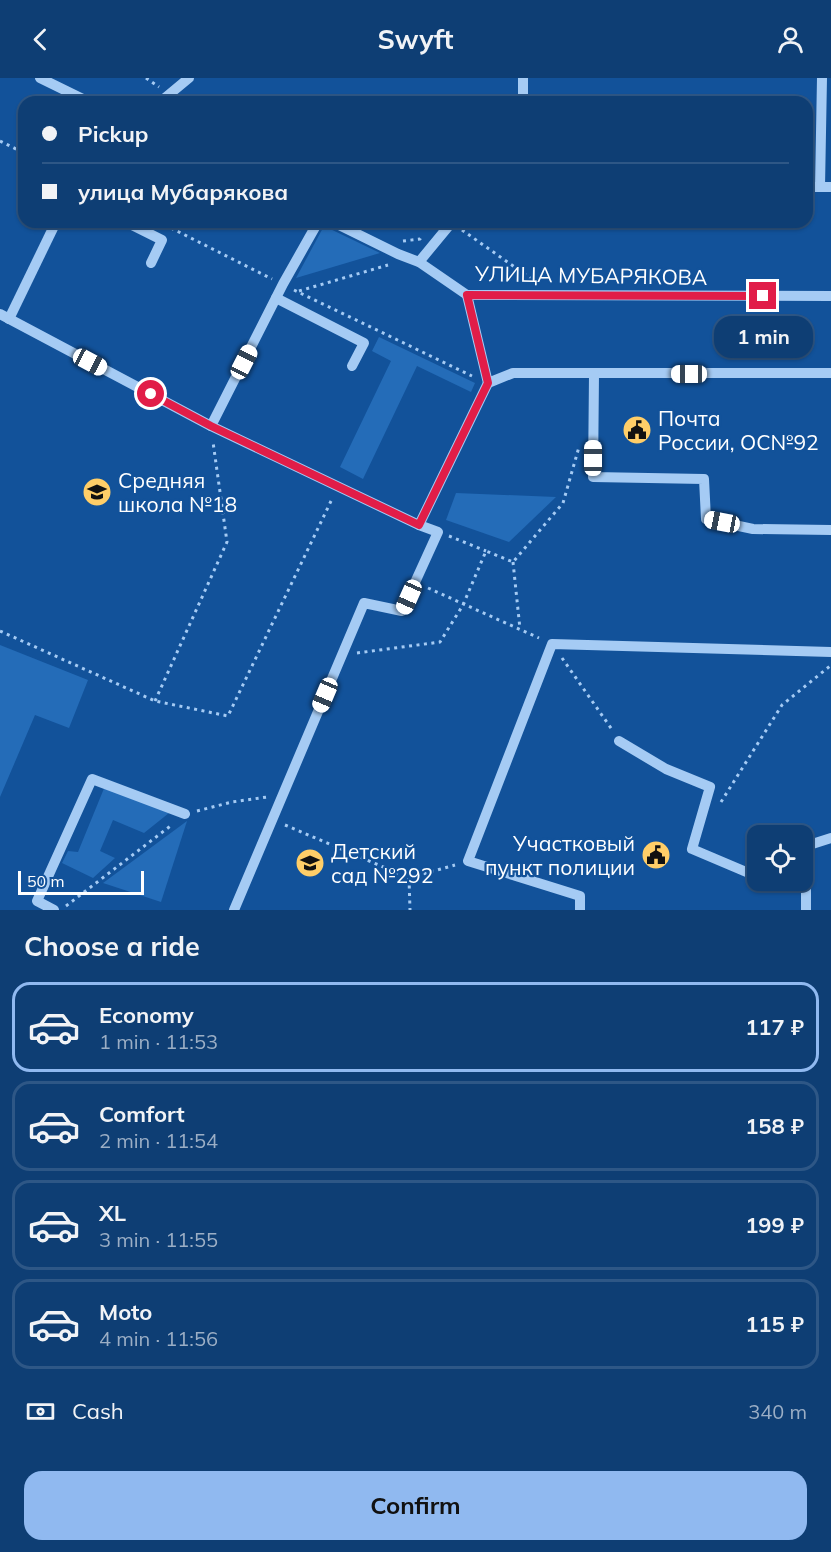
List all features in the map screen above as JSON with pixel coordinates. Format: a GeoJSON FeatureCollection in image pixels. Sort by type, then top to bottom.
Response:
{"type":"FeatureCollection","features":[{"type":"Feature","properties":{"kind":"street"},"geometry":{"type":"LineString","coordinates":[[40,78],[77,96]]}},
{"type":"Feature","properties":{"kind":"street"},"geometry":{"type":"LineString","coordinates":[[167,96],[189,78]]}},
{"type":"Feature","properties":{"kind":"street"},"geometry":{"type":"LineString","coordinates":[[523,78],[523,96]]}},
{"type":"Feature","properties":{"kind":"street"},"geometry":{"type":"LineString","coordinates":[[822,78],[825,187]]}},
{"type":"Feature","properties":{"kind":"street"},"geometry":{"type":"LineString","coordinates":[[53,228],[5,317],[211,426],[438,532],[402,611],[364,603],[234,910]]}},
{"type":"Feature","properties":{"kind":"street"},"geometry":{"type":"LineString","coordinates":[[138,228],[162,240],[151,263]]}},
{"type":"Feature","properties":{"kind":"street"},"geometry":{"type":"LineString","coordinates":[[211,426],[283,284],[315,228]]}},
{"type":"Feature","properties":{"kind":"street","name":"УЛИЦА МУБАРЯКОВА"},"geometry":{"type":"LineString","coordinates":[[345,228],[419,262],[467,295],[831,296]]}},
{"type":"Feature","properties":{"kind":"street"},"geometry":{"type":"LineString","coordinates":[[419,262],[446,228]]}},
{"type":"Feature","properties":{"kind":"street"},"geometry":{"type":"LineString","coordinates":[[419,525],[488,383],[467,295]]}},
{"type":"Feature","properties":{"kind":"street"},"geometry":{"type":"LineString","coordinates":[[276,298],[364,343],[352,366]]}},
{"type":"Feature","properties":{"kind":"street"},"geometry":{"type":"LineString","coordinates":[[488,383],[513,373],[831,374]]}},
{"type":"Feature","properties":{"kind":"street"},"geometry":{"type":"LineString","coordinates":[[594,374],[593,477],[704,479],[706,519],[753,529],[831,530]]}},
{"type":"Feature","properties":{"kind":"street"},"geometry":{"type":"LineString","coordinates":[[580,910],[580,896],[468,861],[552,644],[831,652]]}},
{"type":"Feature","properties":{"kind":"street"},"geometry":{"type":"LineString","coordinates":[[619,741],[666,769],[710,787],[692,849],[747,872]]}},
{"type":"Feature","properties":{"kind":"street"},"geometry":{"type":"LineString","coordinates":[[54,910],[37,901],[92,779],[184,814]]}},
{"type":"Feature","properties":{"kind":"street"},"geometry":{"type":"LineString","coordinates":[[813,844],[831,838]]}},
{"type":"Feature","properties":{"kind":"street"},"geometry":{"type":"LineString","coordinates":[[805,891],[806,910]]}},
{"type":"Feature","properties":{"kind":"path"},"geometry":{"type":"LineString","coordinates":[[0,141],[18,150]]}},
{"type":"Feature","properties":{"kind":"path"},"geometry":{"type":"LineString","coordinates":[[171,228],[488,383]]}},
{"type":"Feature","properties":{"kind":"path"},"geometry":{"type":"LineString","coordinates":[[459,228],[533,280],[544,280]]}},
{"type":"Feature","properties":{"kind":"path"},"geometry":{"type":"LineString","coordinates":[[403,241],[420,238],[428,230]]}},
{"type":"Feature","properties":{"kind":"path"},"geometry":{"type":"LineString","coordinates":[[297,291],[394,263]]}},
{"type":"Feature","properties":{"kind":"path"},"geometry":{"type":"LineString","coordinates":[[155,701],[227,542],[211,426]]}},
{"type":"Feature","properties":{"kind":"path"},"geometry":{"type":"LineString","coordinates":[[520,629],[513,562],[563,503],[581,440]]}},
{"type":"Feature","properties":{"kind":"path"},"geometry":{"type":"LineString","coordinates":[[0,632],[155,701],[228,716],[338,486]]}},
{"type":"Feature","properties":{"kind":"path"},"geometry":{"type":"LineString","coordinates":[[438,532],[513,562]]}},
{"type":"Feature","properties":{"kind":"path"},"geometry":{"type":"LineString","coordinates":[[342,655],[440,642],[463,605],[486,551]]}},
{"type":"Feature","properties":{"kind":"path"},"geometry":{"type":"LineString","coordinates":[[415,583],[552,644],[619,741]]}},
{"type":"Feature","properties":{"kind":"path"},"geometry":{"type":"LineString","coordinates":[[716,810],[782,705],[831,664]]}},
{"type":"Feature","properties":{"kind":"path"},"geometry":{"type":"LineString","coordinates":[[61,910],[184,814],[232,802],[283,794]]}},
{"type":"Feature","properties":{"kind":"path"},"geometry":{"type":"LineString","coordinates":[[272,820],[408,878],[468,861]]}},
{"type":"Feature","properties":{"kind":"path"},"geometry":{"type":"LineString","coordinates":[[408,878],[410,910]]}},
{"type":"Feature","properties":{"kind":"shaded area"},"geometry":{"type":"Polygon","coordinates":[[[323,228],[328,228],[380,253],[296,278],[323,228]]]}},
{"type":"Feature","properties":{"kind":"shaded area"},"geometry":{"type":"Polygon","coordinates":[[[379,337],[475,383],[471,392],[417,366],[363,479],[340,467],[391,361],[372,351],[379,337]]]}},
{"type":"Feature","properties":{"kind":"shaded area"},"geometry":{"type":"Polygon","coordinates":[[[456,493],[556,497],[509,542],[446,520],[456,493]]]}},
{"type":"Feature","properties":{"kind":"shaded area"},"geometry":{"type":"Polygon","coordinates":[[[0,645],[88,680],[69,728],[35,715],[0,797],[0,645]]]}},
{"type":"Feature","properties":{"kind":"shaded area"},"geometry":{"type":"Polygon","coordinates":[[[105,786],[169,813],[144,833],[113,820],[100,851],[115,858],[93,878],[62,863],[68,851],[78,852],[105,786]]]}},
{"type":"Feature","properties":{"kind":"shaded area"},"geometry":{"type":"Polygon","coordinates":[[[187,821],[161,902],[103,883],[187,821]]]}},
{"type":"Feature","properties":{"kind":"place","name":"Почта России, ОС№92"},"geometry":{"type":"Point","coordinates":[637,430]}},
{"type":"Feature","properties":{"kind":"place","name":"Средняя школа №18"},"geometry":{"type":"Point","coordinates":[97,492]}},
{"type":"Feature","properties":{"kind":"place","name":"Участковый пункт полиции"},"geometry":{"type":"Point","coordinates":[656,855]}},
{"type":"Feature","properties":{"kind":"place","name":"Детский сад №292"},"geometry":{"type":"Point","coordinates":[310,863]}},
{"type":"Feature","properties":{"kind":"route"},"geometry":{"type":"LineString","coordinates":[[151,394],[211,426],[419,525],[488,383],[467,295],[763,296]]}}]}
